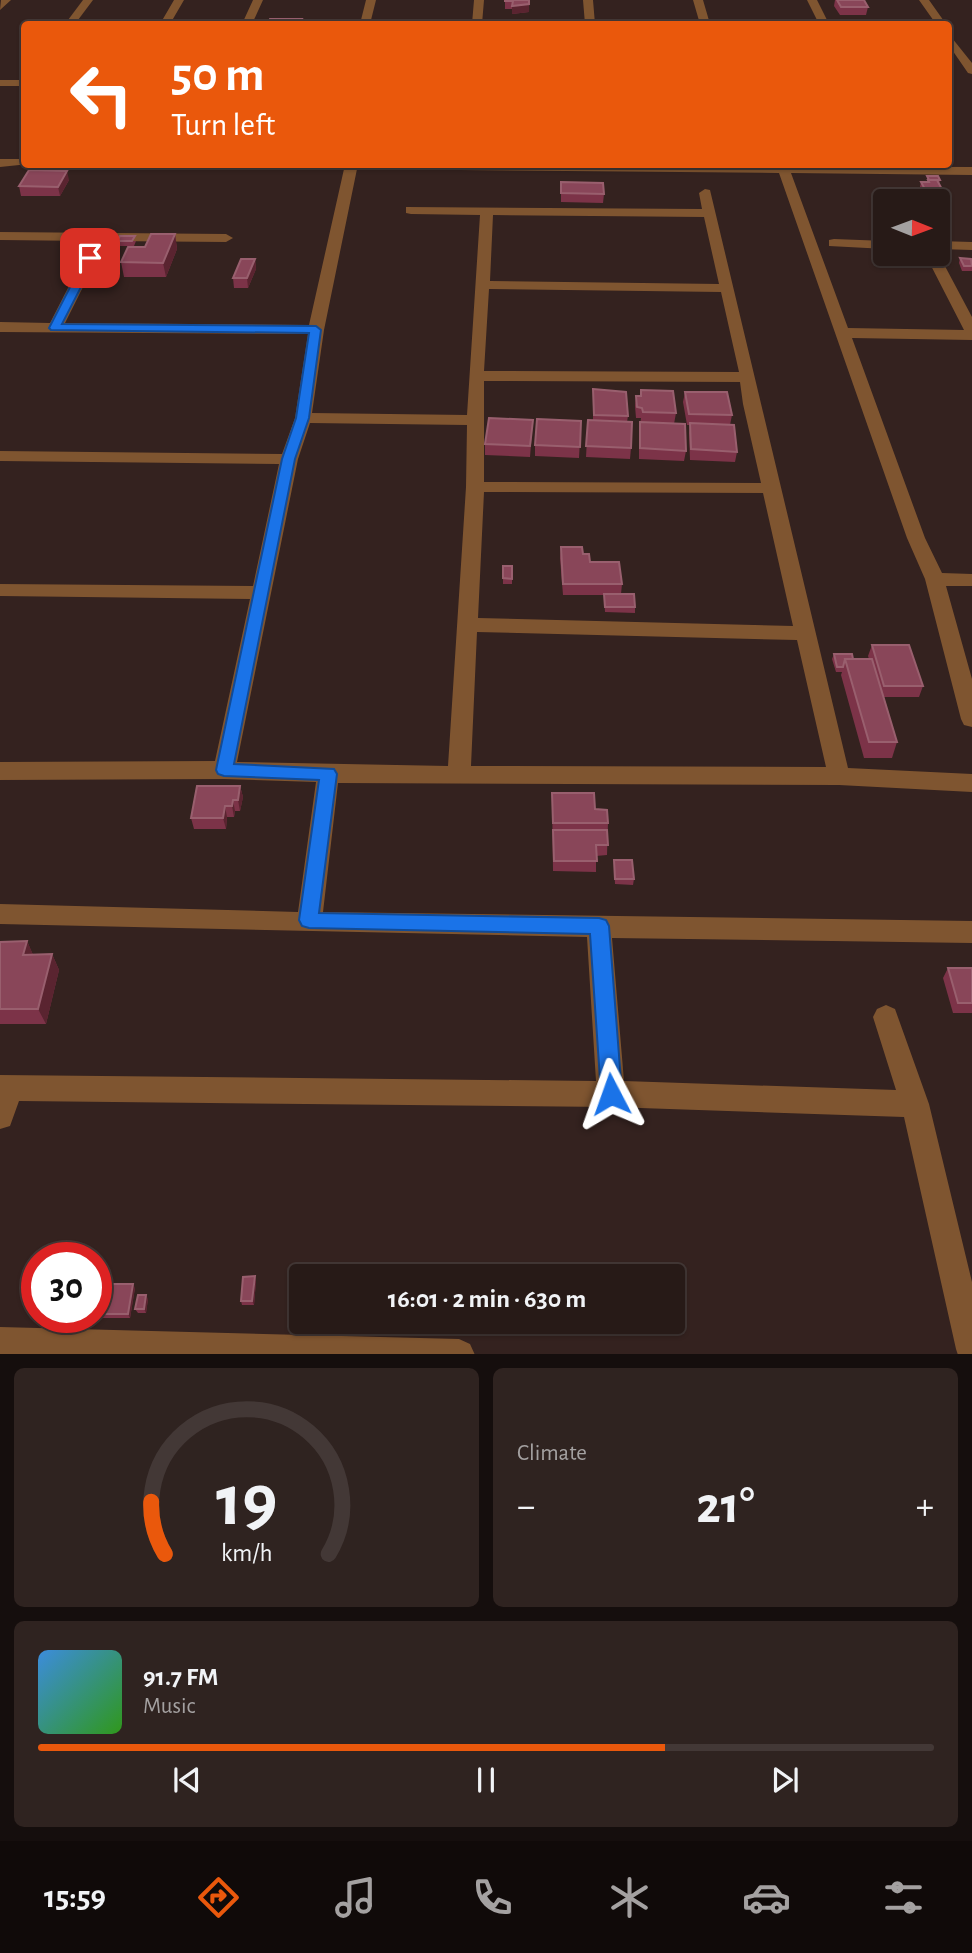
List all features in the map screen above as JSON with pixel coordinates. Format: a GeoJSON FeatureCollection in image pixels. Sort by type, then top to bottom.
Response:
{"type":"FeatureCollection","features":[{"type":"Feature","properties":{"kind":"street"},"geometry":{"type":"LineString","coordinates":[[0,7],[6,0]]}},
{"type":"Feature","properties":{"kind":"street"},"geometry":{"type":"LineString","coordinates":[[72,21],[88,0]]}},
{"type":"Feature","properties":{"kind":"street"},"geometry":{"type":"LineString","coordinates":[[167,21],[179,0]]}},
{"type":"Feature","properties":{"kind":"street"},"geometry":{"type":"LineString","coordinates":[[248,21],[258,0]]}},
{"type":"Feature","properties":{"kind":"street"},"geometry":{"type":"LineString","coordinates":[[366,21],[371,0]]}},
{"type":"Feature","properties":{"kind":"street"},"geometry":{"type":"LineString","coordinates":[[477,21],[479,0]]}},
{"type":"Feature","properties":{"kind":"street"},"geometry":{"type":"LineString","coordinates":[[587,0],[590,21]]}},
{"type":"Feature","properties":{"kind":"street"},"geometry":{"type":"LineString","coordinates":[[698,0],[704,21]]}},
{"type":"Feature","properties":{"kind":"street"},"geometry":{"type":"LineString","coordinates":[[812,0],[822,21]]}},
{"type":"Feature","properties":{"kind":"street"},"geometry":{"type":"LineString","coordinates":[[924,0],[939,21]]}},
{"type":"Feature","properties":{"kind":"street"},"geometry":{"type":"LineString","coordinates":[[952,42],[972,71]]}},
{"type":"Feature","properties":{"kind":"street"},"geometry":{"type":"LineString","coordinates":[[0,83],[21,83]]}},
{"type":"Feature","properties":{"kind":"street"},"geometry":{"type":"LineString","coordinates":[[0,163],[21,163]]}},
{"type":"Feature","properties":{"kind":"street"},"geometry":{"type":"LineString","coordinates":[[224,770],[289,459],[303,418],[316,330],[351,168]]}},
{"type":"Feature","properties":{"kind":"street"},"geometry":{"type":"LineString","coordinates":[[698,168],[860,168]]}},
{"type":"Feature","properties":{"kind":"street"},"geometry":{"type":"LineString","coordinates":[[916,168],[972,171]]}},
{"type":"Feature","properties":{"kind":"street"},"geometry":{"type":"LineString","coordinates":[[785,170],[916,538],[935,579],[972,719]]}},
{"type":"Feature","properties":{"kind":"street"},"geometry":{"type":"LineString","coordinates":[[705,193],[748,377],[751,404],[839,776]]}},
{"type":"Feature","properties":{"kind":"street"},"geometry":{"type":"LineString","coordinates":[[411,210],[709,213]]}},
{"type":"Feature","properties":{"kind":"street"},"geometry":{"type":"LineString","coordinates":[[459,773],[475,487],[476,376],[487,211]]}},
{"type":"Feature","properties":{"kind":"street"},"geometry":{"type":"LineString","coordinates":[[55,328],[103,235]]}},
{"type":"Feature","properties":{"kind":"street"},"geometry":{"type":"LineString","coordinates":[[0,236],[226,238]]}},
{"type":"Feature","properties":{"kind":"street"},"geometry":{"type":"LineString","coordinates":[[834,243],[873,244]]}},
{"type":"Feature","properties":{"kind":"street"},"geometry":{"type":"LineString","coordinates":[[950,246],[972,246]]}},
{"type":"Feature","properties":{"kind":"street"},"geometry":{"type":"LineString","coordinates":[[844,333],[972,333],[938,266]]}},
{"type":"Feature","properties":{"kind":"street"},"geometry":{"type":"LineString","coordinates":[[483,285],[726,288]]}},
{"type":"Feature","properties":{"kind":"street"},"geometry":{"type":"LineString","coordinates":[[0,327],[316,330]]}},
{"type":"Feature","properties":{"kind":"street"},"geometry":{"type":"LineString","coordinates":[[476,376],[748,377]]}},
{"type":"Feature","properties":{"kind":"street"},"geometry":{"type":"LineString","coordinates":[[303,418],[474,420]]}},
{"type":"Feature","properties":{"kind":"street"},"geometry":{"type":"LineString","coordinates":[[0,456],[289,459]]}},
{"type":"Feature","properties":{"kind":"street"},"geometry":{"type":"LineString","coordinates":[[475,487],[771,488]]}},
{"type":"Feature","properties":{"kind":"street"},"geometry":{"type":"LineString","coordinates":[[935,579],[972,580]]}},
{"type":"Feature","properties":{"kind":"street"},"geometry":{"type":"LineString","coordinates":[[0,590],[263,593]]}},
{"type":"Feature","properties":{"kind":"street"},"geometry":{"type":"LineString","coordinates":[[467,625],[805,634]]}},
{"type":"Feature","properties":{"kind":"street"},"geometry":{"type":"LineString","coordinates":[[0,771],[224,770],[328,774],[839,776],[972,783]]}},
{"type":"Feature","properties":{"kind":"street"},"geometry":{"type":"LineString","coordinates":[[309,920],[328,774]]}},
{"type":"Feature","properties":{"kind":"street"},"geometry":{"type":"LineString","coordinates":[[0,914],[972,932]]}},
{"type":"Feature","properties":{"kind":"street"},"geometry":{"type":"LineString","coordinates":[[599,926],[611,1094]]}},
{"type":"Feature","properties":{"kind":"street"},"geometry":{"type":"LineString","coordinates":[[886,1017],[915,1104],[972,1349]]}},
{"type":"Feature","properties":{"kind":"street"},"geometry":{"type":"LineString","coordinates":[[0,1116],[4,1088],[611,1094],[915,1104]]}},
{"type":"Feature","properties":{"kind":"street"},"geometry":{"type":"LineString","coordinates":[[0,1343],[459,1354]]}},
{"type":"Feature","properties":{"kind":"building"},"geometry":{"type":"Polygon","coordinates":[[[505,0],[529,0],[529,4],[512,6],[513,1],[505,0]]]}},
{"type":"Feature","properties":{"kind":"building"},"geometry":{"type":"Polygon","coordinates":[[[837,0],[864,0],[868,7],[841,7],[837,0]]]}},
{"type":"Feature","properties":{"kind":"building"},"geometry":{"type":"Polygon","coordinates":[[[270,19],[302,19],[301,21],[269,21],[270,19]]]}},
{"type":"Feature","properties":{"kind":"building"},"geometry":{"type":"Polygon","coordinates":[[[29,170],[67,171],[58,187],[19,186],[29,170]]]}},
{"type":"Feature","properties":{"kind":"building"},"geometry":{"type":"Polygon","coordinates":[[[927,176],[938,176],[940,180],[929,180],[927,176]]]}},
{"type":"Feature","properties":{"kind":"building"},"geometry":{"type":"Polygon","coordinates":[[[928,180],[937,180],[942,189],[925,189],[921,182],[929,182],[928,180]]]}},
{"type":"Feature","properties":{"kind":"building"},"geometry":{"type":"Polygon","coordinates":[[[561,182],[603,183],[604,194],[561,193],[561,182]]]}},
{"type":"Feature","properties":{"kind":"building"},"geometry":{"type":"Polygon","coordinates":[[[151,234],[175,234],[163,263],[121,262],[128,247],[145,247],[151,234]]]}},
{"type":"Feature","properties":{"kind":"building"},"geometry":{"type":"Polygon","coordinates":[[[120,236],[135,236],[132,241],[117,241],[120,236]]]}},
{"type":"Feature","properties":{"kind":"building"},"geometry":{"type":"Polygon","coordinates":[[[960,258],[971,259],[972,266],[964,266],[960,258]]]}},
{"type":"Feature","properties":{"kind":"building"},"geometry":{"type":"Polygon","coordinates":[[[241,259],[255,259],[247,278],[233,278],[241,259]]]}},
{"type":"Feature","properties":{"kind":"building"},"geometry":{"type":"Polygon","coordinates":[[[593,389],[626,392],[628,416],[594,415],[593,389]]]}},
{"type":"Feature","properties":{"kind":"building"},"geometry":{"type":"Polygon","coordinates":[[[641,390],[673,391],[676,413],[643,412],[642,408],[637,407],[636,396],[641,396],[641,390]]]}},
{"type":"Feature","properties":{"kind":"building"},"geometry":{"type":"Polygon","coordinates":[[[685,392],[727,392],[732,415],[689,414],[685,392]]]}},
{"type":"Feature","properties":{"kind":"building"},"geometry":{"type":"Polygon","coordinates":[[[489,418],[533,420],[530,446],[485,444],[489,418]]]}},
{"type":"Feature","properties":{"kind":"building"},"geometry":{"type":"Polygon","coordinates":[[[537,419],[581,421],[580,447],[535,445],[537,419]]]}},
{"type":"Feature","properties":{"kind":"building"},"geometry":{"type":"Polygon","coordinates":[[[588,420],[632,422],[631,448],[586,446],[588,420]]]}},
{"type":"Feature","properties":{"kind":"building"},"geometry":{"type":"Polygon","coordinates":[[[640,422],[685,424],[686,451],[640,448],[640,422]]]}},
{"type":"Feature","properties":{"kind":"building"},"geometry":{"type":"Polygon","coordinates":[[[690,423],[734,425],[737,452],[691,449],[690,423]]]}},
{"type":"Feature","properties":{"kind":"building"},"geometry":{"type":"Polygon","coordinates":[[[561,547],[582,547],[583,554],[589,554],[590,562],[619,562],[622,584],[563,584],[561,547]]]}},
{"type":"Feature","properties":{"kind":"building"},"geometry":{"type":"Polygon","coordinates":[[[503,566],[512,566],[512,579],[503,578],[503,566]]]}},
{"type":"Feature","properties":{"kind":"building"},"geometry":{"type":"Polygon","coordinates":[[[604,594],[634,594],[635,607],[605,607],[604,594]]]}},
{"type":"Feature","properties":{"kind":"building"},"geometry":{"type":"Polygon","coordinates":[[[872,645],[909,645],[923,686],[884,686],[872,645]]]}},
{"type":"Feature","properties":{"kind":"building"},"geometry":{"type":"Polygon","coordinates":[[[834,654],[852,654],[853,659],[845,659],[843,667],[837,667],[834,654]]]}},
{"type":"Feature","properties":{"kind":"building"},"geometry":{"type":"Polygon","coordinates":[[[845,659],[872,659],[897,742],[869,742],[845,659]]]}},
{"type":"Feature","properties":{"kind":"building"},"geometry":{"type":"Polygon","coordinates":[[[197,786],[240,786],[238,800],[233,800],[232,806],[225,806],[223,818],[191,818],[197,786]]]}},
{"type":"Feature","properties":{"kind":"building"},"geometry":{"type":"Polygon","coordinates":[[[552,793],[594,793],[595,809],[607,810],[608,823],[553,823],[552,793]]]}},
{"type":"Feature","properties":{"kind":"building"},"geometry":{"type":"Polygon","coordinates":[[[553,830],[607,830],[608,845],[596,845],[597,861],[554,861],[553,830]]]}},
{"type":"Feature","properties":{"kind":"building"},"geometry":{"type":"Polygon","coordinates":[[[614,860],[632,860],[634,879],[615,879],[614,860]]]}},
{"type":"Feature","properties":{"kind":"building"},"geometry":{"type":"Polygon","coordinates":[[[27,941],[23,955],[52,954],[38,1009],[0,1009],[0,942],[27,941]]]}},
{"type":"Feature","properties":{"kind":"building"},"geometry":{"type":"Polygon","coordinates":[[[948,968],[972,968],[972,1003],[958,1003],[948,968]]]}},
{"type":"Feature","properties":{"kind":"building"},"geometry":{"type":"Polygon","coordinates":[[[255,1276],[252,1301],[241,1301],[243,1277],[255,1276]]]}},
{"type":"Feature","properties":{"kind":"building"},"geometry":{"type":"Polygon","coordinates":[[[112,1284],[133,1284],[128,1314],[112,1314],[112,1284]]]}},
{"type":"Feature","properties":{"kind":"building"},"geometry":{"type":"Polygon","coordinates":[[[138,1295],[146,1295],[144,1309],[135,1309],[138,1295]]]}},
{"type":"Feature","properties":{"kind":"route"},"geometry":{"type":"LineString","coordinates":[[90,258],[55,328],[316,330],[303,418],[289,459],[224,770],[328,774],[309,920],[331,923],[599,926],[611,1094]]}}]}
